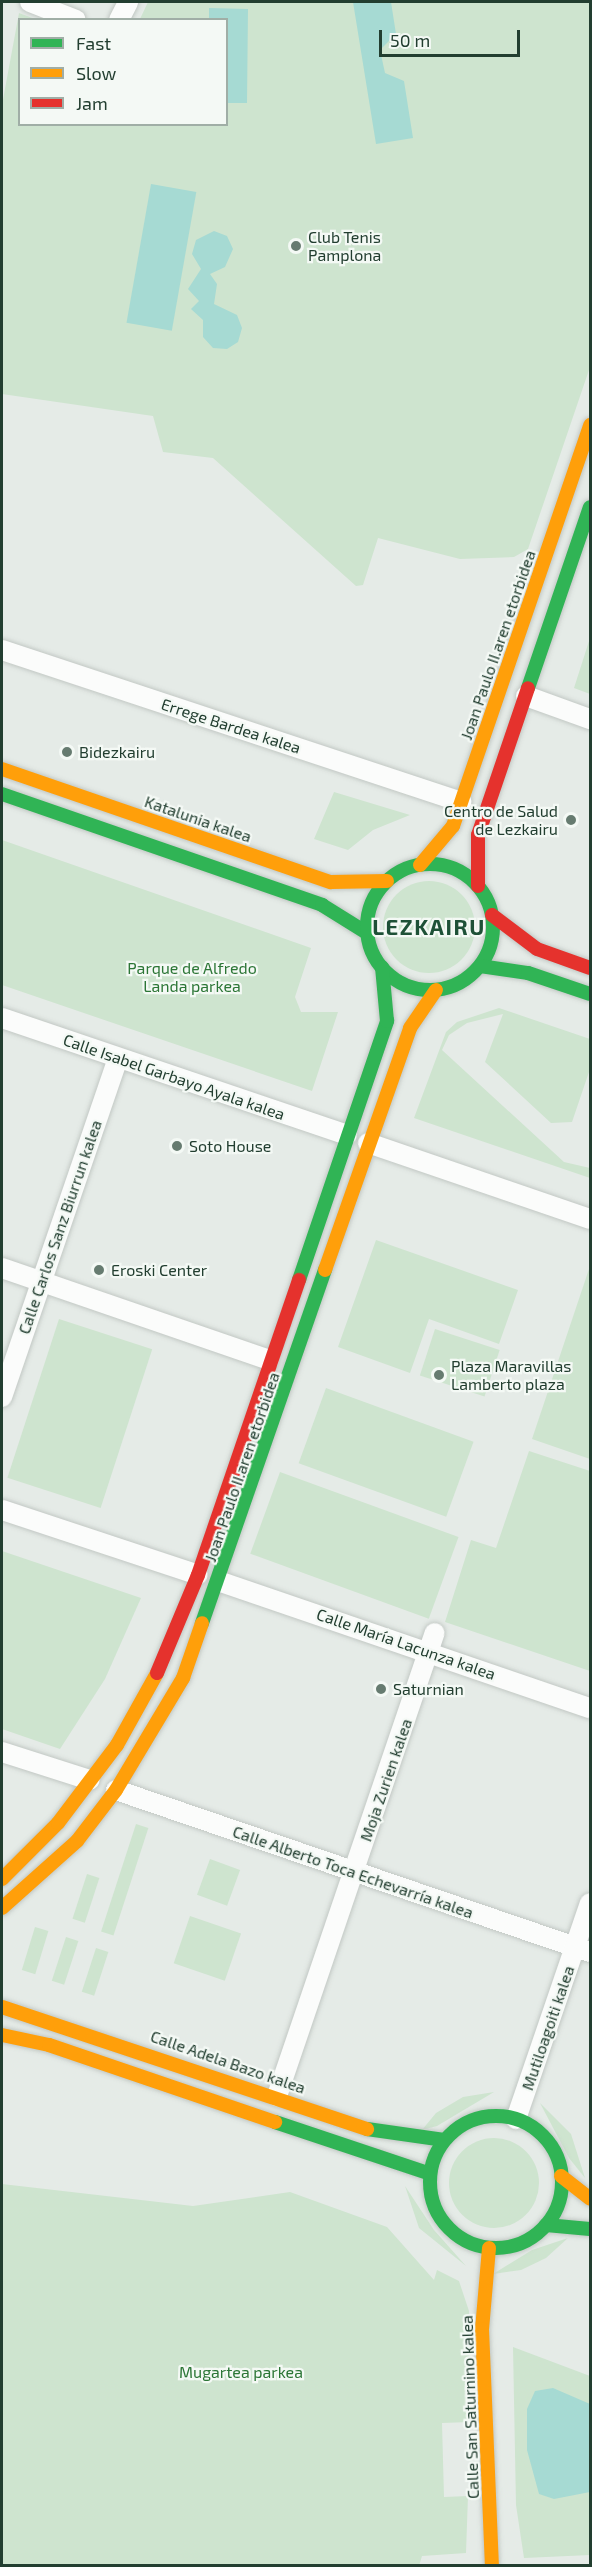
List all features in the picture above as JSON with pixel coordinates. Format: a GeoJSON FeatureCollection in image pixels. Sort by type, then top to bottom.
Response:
{"type":"FeatureCollection","features":[{"type":"Feature","properties":{"kind":"main road","name":"Joan Paulo II.aren etorbidea"},"geometry":{"type":"LineString","coordinates":[[420,865],[448,837],[462,802],[591,425]]}},
{"type":"Feature","properties":{"kind":"main road"},"geometry":{"type":"LineString","coordinates":[[478,886],[451,868],[420,865],[387,881],[372,905],[367,933],[382,967],[397,981],[436,990],[453,986],[480,966],[493,933],[492,915],[478,886],[475,846],[591,507]]}},
{"type":"Feature","properties":{"kind":"main road","name":"Katalunia kalea"},"geometry":{"type":"LineString","coordinates":[[2,769],[331,882],[387,881]]}},
{"type":"Feature","properties":{"kind":"main road"},"geometry":{"type":"LineString","coordinates":[[2,794],[322,905],[367,933]]}},
{"type":"Feature","properties":{"kind":"main road"},"geometry":{"type":"LineString","coordinates":[[492,915],[537,949],[591,968]]}},
{"type":"Feature","properties":{"kind":"main road"},"geometry":{"type":"LineString","coordinates":[[480,966],[528,974],[591,994]]}},
{"type":"Feature","properties":{"kind":"main road","name":"Joan Paulo II.aren etorbidea"},"geometry":{"type":"LineString","coordinates":[[2,1879],[25,1860],[90,1780],[161,1666],[198,1575],[269,1360],[387,1021],[382,967]]}},
{"type":"Feature","properties":{"kind":"main road","name":"Joan Paulo II.aren etorbidea"},"geometry":{"type":"LineString","coordinates":[[2,1908],[77,1841],[116,1790],[183,1678],[221,1581],[368,1143],[410,1028],[436,990]]}},
{"type":"Feature","properties":{"kind":"main road","name":"Calle Adela Bazo kalea"},"geometry":{"type":"LineString","coordinates":[[2,2007],[277,2096],[375,2131],[444,2140]]}},
{"type":"Feature","properties":{"kind":"main road"},"geometry":{"type":"LineString","coordinates":[[2,2035],[49,2045],[430,2174]]}},
{"type":"Feature","properties":{"kind":"main road"},"geometry":{"type":"LineString","coordinates":[[477,2118],[516,2119],[547,2141],[561,2176],[556,2210],[546,2225],[510,2247],[489,2248],[469,2242],[445,2223],[431,2195],[430,2174],[444,2140],[477,2118]]}},
{"type":"Feature","properties":{"kind":"main road"},"geometry":{"type":"LineString","coordinates":[[561,2176],[591,2199]]}},
{"type":"Feature","properties":{"kind":"main road"},"geometry":{"type":"LineString","coordinates":[[546,2225],[591,2229]]}},
{"type":"Feature","properties":{"kind":"main road","name":"Calle San Saturnino kalea"},"geometry":{"type":"LineString","coordinates":[[489,2248],[482,2329],[492,2565]]}},
{"type":"Feature","properties":{"kind":"street"},"geometry":{"type":"LineString","coordinates":[[30,2],[71,18]]}},
{"type":"Feature","properties":{"kind":"street"},"geometry":{"type":"LineString","coordinates":[[120,18],[128,2]]}},
{"type":"Feature","properties":{"kind":"street","name":"Errege Bardea kalea"},"geometry":{"type":"LineString","coordinates":[[2,650],[462,802]]}},
{"type":"Feature","properties":{"kind":"street"},"geometry":{"type":"LineString","coordinates":[[526,696],[591,720]]}},
{"type":"Feature","properties":{"kind":"street","name":"Calle Isabel Garbayo Ayala kalea"},"geometry":{"type":"LineString","coordinates":[[2,1018],[347,1135]]}},
{"type":"Feature","properties":{"kind":"street","name":"Calle Carlos Sanz Biurrun kalea"},"geometry":{"type":"LineString","coordinates":[[2,1397],[118,1058]]}},
{"type":"Feature","properties":{"kind":"street"},"geometry":{"type":"LineString","coordinates":[[368,1143],[591,1220]]}},
{"type":"Feature","properties":{"kind":"street"},"geometry":{"type":"LineString","coordinates":[[2,1268],[269,1360]]}},
{"type":"Feature","properties":{"kind":"street"},"geometry":{"type":"LineString","coordinates":[[2,1510],[198,1575]]}},
{"type":"Feature","properties":{"kind":"street","name":"Calle María Lacunza kalea"},"geometry":{"type":"LineString","coordinates":[[221,1581],[432,1643],[591,1708]]}},
{"type":"Feature","properties":{"kind":"street","name":"Moja Zurien kalea"},"geometry":{"type":"LineString","coordinates":[[277,2096],[432,1643]]}},
{"type":"Feature","properties":{"kind":"street"},"geometry":{"type":"LineString","coordinates":[[2,1752],[90,1780]]}},
{"type":"Feature","properties":{"kind":"street","name":"Calle Alberto Toca Echevarría kalea"},"geometry":{"type":"LineString","coordinates":[[116,1790],[583,1950]]}},
{"type":"Feature","properties":{"kind":"street","name":"Mutiloagoiti kalea"},"geometry":{"type":"LineString","coordinates":[[516,2119],[583,1950],[591,1903]]}},
{"type":"Feature","properties":{"kind":"green space","name":"Club Tenis Pamplona"},"geometry":{"type":"Polygon","coordinates":[[[148,2],[590,2],[590,367],[528,549],[514,557],[460,559],[378,538],[363,585],[356,586],[213,458],[163,452],[153,416],[2,394],[2,105],[18,18],[18,126],[228,126],[228,18],[140,18],[148,2]]]}},
{"type":"Feature","properties":{"kind":"green space","name":"Club Tenis Pamplona"},"geometry":{"type":"Polygon","coordinates":[[[19,13],[32,18],[18,18],[19,13]]]}},
{"type":"Feature","properties":{"kind":"green space"},"geometry":{"type":"Polygon","coordinates":[[[590,638],[590,694],[574,688],[590,638]]]}},
{"type":"Feature","properties":{"kind":"green space"},"geometry":{"type":"Polygon","coordinates":[[[334,792],[410,815],[373,830],[348,850],[314,839],[334,792]]]}},
{"type":"Feature","properties":{"kind":"green space","name":"Parque de Alfredo Landa parkea"},"geometry":{"type":"Polygon","coordinates":[[[2,840],[311,948],[295,997],[301,1012],[338,1012],[312,1091],[2,985],[2,840]]]}},
{"type":"Feature","properties":{"kind":"green space"},"geometry":{"type":"Polygon","coordinates":[[[429,881],[447,885],[461,895],[471,909],[475,927],[471,945],[461,959],[447,969],[429,973],[411,969],[397,959],[387,945],[383,927],[387,909],[397,895],[411,885],[429,881]]]}},
{"type":"Feature","properties":{"kind":"green space"},"geometry":{"type":"Polygon","coordinates":[[[499,1008],[590,1039],[590,1069],[572,1122],[551,1123],[485,1062],[503,1014],[467,1023],[449,1035],[442,1050],[564,1162],[590,1168],[590,1178],[414,1118],[446,1032],[457,1022],[499,1008]]]}},
{"type":"Feature","properties":{"kind":"green space"},"geometry":{"type":"Polygon","coordinates":[[[376,1240],[518,1290],[499,1344],[429,1319],[410,1373],[338,1347],[376,1240]]]}},
{"type":"Feature","properties":{"kind":"green space"},"geometry":{"type":"Polygon","coordinates":[[[590,1266],[590,1459],[532,1439],[590,1266]]]}},
{"type":"Feature","properties":{"kind":"green space"},"geometry":{"type":"Polygon","coordinates":[[[59,1319],[152,1349],[101,1508],[7,1478],[59,1319]]]}},
{"type":"Feature","properties":{"kind":"green space"},"geometry":{"type":"Polygon","coordinates":[[[435,1329],[500,1350],[485,1397],[420,1376],[435,1329]]]}},
{"type":"Feature","properties":{"kind":"green space"},"geometry":{"type":"Polygon","coordinates":[[[326,1388],[474,1442],[446,1517],[299,1463],[326,1388]]]}},
{"type":"Feature","properties":{"kind":"green space"},"geometry":{"type":"Polygon","coordinates":[[[529,1451],[590,1471],[590,1671],[445,1622],[471,1540],[496,1548],[529,1451]]]}},
{"type":"Feature","properties":{"kind":"green space"},"geometry":{"type":"Polygon","coordinates":[[[280,1472],[459,1537],[429,1619],[250,1554],[280,1472]]]}},
{"type":"Feature","properties":{"kind":"green space"},"geometry":{"type":"Polygon","coordinates":[[[2,1551],[141,1598],[105,1679],[60,1749],[2,1729],[2,1551]]]}},
{"type":"Feature","properties":{"kind":"green space"},"geometry":{"type":"Polygon","coordinates":[[[136,1824],[148,1828],[113,1935],[101,1931],[136,1824]]]}},
{"type":"Feature","properties":{"kind":"green space"},"geometry":{"type":"Polygon","coordinates":[[[210,1859],[240,1870],[227,1906],[197,1895],[210,1859]]]}},
{"type":"Feature","properties":{"kind":"green space"},"geometry":{"type":"Polygon","coordinates":[[[87,1874],[99,1878],[85,1923],[72,1919],[87,1874]]]}},
{"type":"Feature","properties":{"kind":"green space"},"geometry":{"type":"Polygon","coordinates":[[[190,1916],[241,1934],[225,1981],[174,1963],[190,1916]]]}},
{"type":"Feature","properties":{"kind":"green space"},"geometry":{"type":"Polygon","coordinates":[[[35,1927],[48,1931],[35,1974],[22,1970],[35,1927]]]}},
{"type":"Feature","properties":{"kind":"green space"},"geometry":{"type":"Polygon","coordinates":[[[66,1937],[78,1941],[64,1985],[52,1981],[66,1937]]]}},
{"type":"Feature","properties":{"kind":"green space"},"geometry":{"type":"Polygon","coordinates":[[[96,1948],[108,1952],[94,1996],[82,1992],[96,1948]]]}},
{"type":"Feature","properties":{"kind":"green space"},"geometry":{"type":"Polygon","coordinates":[[[494,2092],[437,2126],[422,2130],[436,2113],[463,2097],[494,2092]]]}},
{"type":"Feature","properties":{"kind":"green space"},"geometry":{"type":"Polygon","coordinates":[[[540,2103],[571,2134],[585,2178],[569,2158],[540,2103]]]}},
{"type":"Feature","properties":{"kind":"green space"},"geometry":{"type":"Polygon","coordinates":[[[485,2138],[503,2138],[519,2145],[532,2158],[539,2174],[539,2192],[532,2208],[519,2221],[503,2228],[485,2228],[469,2221],[456,2208],[449,2192],[449,2174],[456,2158],[469,2145],[485,2138]]]}},
{"type":"Feature","properties":{"kind":"green space","name":"Mugartea parkea"},"geometry":{"type":"Polygon","coordinates":[[[2,2184],[193,2206],[290,2192],[387,2227],[434,2280],[437,2270],[459,2281],[469,2311],[470,2422],[442,2423],[444,2497],[468,2496],[466,2553],[422,2556],[419,2566],[2,2565],[2,2184]]]}},
{"type":"Feature","properties":{"kind":"green space"},"geometry":{"type":"Polygon","coordinates":[[[405,2186],[434,2230],[466,2266],[419,2228],[405,2186]]]}},
{"type":"Feature","properties":{"kind":"green space"},"geometry":{"type":"Polygon","coordinates":[[[568,2238],[546,2258],[521,2270],[493,2274],[532,2250],[568,2238]]]}},
{"type":"Feature","properties":{"kind":"green space"},"geometry":{"type":"Polygon","coordinates":[[[513,2347],[590,2376],[590,2555],[524,2558],[516,2505],[513,2347]]]}},
{"type":"Feature","properties":{"kind":"water"},"geometry":{"type":"Polygon","coordinates":[[[353,2],[391,2],[396,34],[380,50],[385,73],[404,81],[413,138],[376,144],[353,2]]]}},
{"type":"Feature","properties":{"kind":"water"},"geometry":{"type":"Polygon","coordinates":[[[209,8],[248,9],[247,103],[228,103],[228,18],[209,18],[209,8]]]}},
{"type":"Feature","properties":{"kind":"water"},"geometry":{"type":"Polygon","coordinates":[[[151,184],[196,192],[172,331],[127,323],[151,184]]]}},
{"type":"Feature","properties":{"kind":"water"},"geometry":{"type":"Polygon","coordinates":[[[214,231],[227,236],[233,249],[225,267],[210,274],[217,284],[214,304],[237,315],[242,328],[238,342],[227,349],[213,348],[203,337],[203,320],[191,309],[199,301],[188,289],[201,269],[192,254],[196,240],[214,231]]]}},
{"type":"Feature","properties":{"kind":"water"},"geometry":{"type":"Polygon","coordinates":[[[553,2388],[590,2404],[590,2492],[554,2499],[539,2494],[527,2450],[527,2409],[535,2391],[553,2388]]]}},
{"type":"Feature","properties":{"kind":"traffic: fast"},"geometry":{"type":"LineString","coordinates":[[528,688],[590,507]]}},
{"type":"Feature","properties":{"kind":"traffic: fast"},"geometry":{"type":"LineString","coordinates":[[2,794],[322,905],[367,933]]}},
{"type":"Feature","properties":{"kind":"traffic: fast"},"geometry":{"type":"LineString","coordinates":[[430,864],[454,869],[474,883],[488,903],[493,927],[488,951],[474,971],[454,985],[430,990],[406,985],[386,971],[372,951],[367,927],[372,903],[386,883],[406,869],[430,864]]}},
{"type":"Feature","properties":{"kind":"traffic: fast"},"geometry":{"type":"LineString","coordinates":[[480,966],[528,973],[590,994]]}},
{"type":"Feature","properties":{"kind":"traffic: fast"},"geometry":{"type":"LineString","coordinates":[[299,1280],[387,1021],[382,967]]}},
{"type":"Feature","properties":{"kind":"traffic: fast"},"geometry":{"type":"LineString","coordinates":[[202,1623],[325,1270]]}},
{"type":"Feature","properties":{"kind":"traffic: fast"},"geometry":{"type":"LineString","coordinates":[[496,2116],[521,2121],[542,2136],[557,2157],[562,2182],[557,2207],[542,2228],[521,2243],[496,2248],[471,2243],[450,2228],[435,2207],[430,2182],[435,2157],[450,2136],[471,2121],[496,2116]]}},
{"type":"Feature","properties":{"kind":"traffic: fast"},"geometry":{"type":"LineString","coordinates":[[275,2122],[430,2174]]}},
{"type":"Feature","properties":{"kind":"traffic: fast"},"geometry":{"type":"LineString","coordinates":[[367,2129],[444,2140]]}},
{"type":"Feature","properties":{"kind":"traffic: fast"},"geometry":{"type":"LineString","coordinates":[[546,2225],[590,2229]]}},
{"type":"Feature","properties":{"kind":"traffic: slow"},"geometry":{"type":"LineString","coordinates":[[420,865],[453,826],[590,425]]}},
{"type":"Feature","properties":{"kind":"traffic: slow"},"geometry":{"type":"LineString","coordinates":[[2,769],[331,882],[387,881]]}},
{"type":"Feature","properties":{"kind":"traffic: slow"},"geometry":{"type":"LineString","coordinates":[[325,1270],[410,1028],[436,990]]}},
{"type":"Feature","properties":{"kind":"traffic: slow"},"geometry":{"type":"LineString","coordinates":[[2,1908],[77,1841],[116,1790],[183,1678],[202,1623]]}},
{"type":"Feature","properties":{"kind":"traffic: slow"},"geometry":{"type":"LineString","coordinates":[[2,1879],[58,1823],[117,1745],[157,1673]]}},
{"type":"Feature","properties":{"kind":"traffic: slow"},"geometry":{"type":"LineString","coordinates":[[2,2007],[367,2129]]}},
{"type":"Feature","properties":{"kind":"traffic: slow"},"geometry":{"type":"LineString","coordinates":[[2,2035],[49,2045],[275,2122]]}},
{"type":"Feature","properties":{"kind":"traffic: slow"},"geometry":{"type":"LineString","coordinates":[[561,2176],[590,2199]]}},
{"type":"Feature","properties":{"kind":"traffic: slow"},"geometry":{"type":"LineString","coordinates":[[489,2248],[482,2329],[492,2566]]}},
{"type":"Feature","properties":{"kind":"traffic: jam"},"geometry":{"type":"LineString","coordinates":[[478,886],[478,835],[528,688]]}},
{"type":"Feature","properties":{"kind":"traffic: jam"},"geometry":{"type":"LineString","coordinates":[[492,915],[537,949],[590,968]]}},
{"type":"Feature","properties":{"kind":"traffic: jam"},"geometry":{"type":"LineString","coordinates":[[157,1673],[198,1575],[299,1280]]}},
{"type":"Feature","properties":{"kind":"place","name":"Club Tenis Pamplona"},"geometry":{"type":"Point","coordinates":[296,246]}},
{"type":"Feature","properties":{"kind":"place","name":"Bidezkairu"},"geometry":{"type":"Point","coordinates":[67,752]}},
{"type":"Feature","properties":{"kind":"place","name":"Centro de Salud de Lezkairu"},"geometry":{"type":"Point","coordinates":[571,820]}},
{"type":"Feature","properties":{"kind":"place","name":"Soto House"},"geometry":{"type":"Point","coordinates":[177,1146]}},
{"type":"Feature","properties":{"kind":"place","name":"Eroski Center"},"geometry":{"type":"Point","coordinates":[99,1270]}},
{"type":"Feature","properties":{"kind":"place","name":"Plaza Maravillas Lamberto plaza"},"geometry":{"type":"Point","coordinates":[439,1375]}},
{"type":"Feature","properties":{"kind":"place","name":"Saturnian"},"geometry":{"type":"Point","coordinates":[381,1689]}},
{"type":"Feature","properties":{"kind":"district","name":"LEZKAIRU"},"geometry":{"type":"Point","coordinates":[429,927]}}]}
